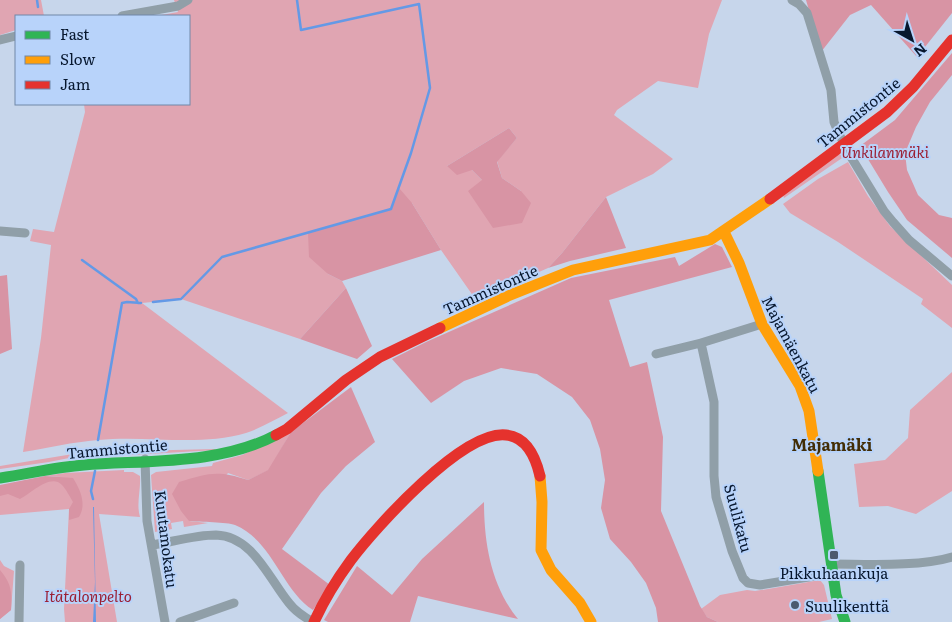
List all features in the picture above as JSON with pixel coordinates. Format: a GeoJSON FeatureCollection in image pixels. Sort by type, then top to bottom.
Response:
{"type":"FeatureCollection","features":[{"type":"Feature","properties":{"kind":"street"},"geometry":{"type":"LineString","coordinates":[[128,15],[178,6],[188,0]]}},
{"type":"Feature","properties":{"kind":"street"},"geometry":{"type":"LineString","coordinates":[[792,0],[808,13],[831,90],[834,122],[844,144],[874,196],[892,222],[909,240],[952,276]]}},
{"type":"Feature","properties":{"kind":"street"},"geometry":{"type":"LineString","coordinates":[[0,40],[15,36]]}},
{"type":"Feature","properties":{"kind":"street","name":"Tammistontie"},"geometry":{"type":"LineString","coordinates":[[0,478],[81,464],[206,456],[231,452],[261,443],[298,421],[346,380],[380,357],[508,296],[573,270],[701,243],[724,232],[899,101],[952,40]]}},
{"type":"Feature","properties":{"kind":"street"},"geometry":{"type":"LineString","coordinates":[[0,231],[25,233]]}},
{"type":"Feature","properties":{"kind":"street","name":"Majamäenkatu"},"geometry":{"type":"LineString","coordinates":[[724,232],[739,263],[762,324],[800,386],[809,411],[832,569],[839,606],[845,622]]}},
{"type":"Feature","properties":{"kind":"street"},"geometry":{"type":"LineString","coordinates":[[656,354],[701,343],[762,324]]}},
{"type":"Feature","properties":{"kind":"street","name":"Suulikatu"},"geometry":{"type":"LineString","coordinates":[[701,343],[714,402],[714,476],[716,497],[732,551],[743,578],[748,583],[760,585],[832,569]]}},
{"type":"Feature","properties":{"kind":"street"},"geometry":{"type":"LineString","coordinates":[[152,545],[203,536],[217,535],[228,537],[248,549],[292,607],[313,622],[351,560],[370,536],[422,483],[454,458],[483,440],[502,434],[519,440],[533,455],[540,475],[542,489],[541,550],[544,559],[554,576],[583,606],[591,622]]}},
{"type":"Feature","properties":{"kind":"street","name":"Kuutamokatu"},"geometry":{"type":"LineString","coordinates":[[145,459],[146,512],[164,622]]}},
{"type":"Feature","properties":{"kind":"street"},"geometry":{"type":"LineString","coordinates":[[832,569],[952,557]]}},
{"type":"Feature","properties":{"kind":"street"},"geometry":{"type":"LineString","coordinates":[[19,622],[20,565]]}},
{"type":"Feature","properties":{"kind":"street"},"geometry":{"type":"LineString","coordinates":[[180,622],[234,603]]}},
{"type":"Feature","properties":{"kind":"green space"},"geometry":{"type":"Polygon","coordinates":[[[0,0],[41,0],[44,15],[15,15],[15,30],[0,35],[0,0]]]}},
{"type":"Feature","properties":{"kind":"green space"},"geometry":{"type":"Polygon","coordinates":[[[174,0],[722,0],[709,34],[698,88],[658,81],[617,110],[614,115],[673,159],[653,174],[606,197],[548,268],[476,300],[441,250],[412,203],[308,233],[328,274],[342,281],[346,288],[300,339],[181,299],[142,303],[288,413],[252,431],[228,437],[191,440],[98,440],[23,452],[41,338],[51,245],[30,241],[33,229],[54,232],[85,112],[84,105],[190,105],[190,15],[162,15],[178,12],[174,0]],[[509,128],[447,166],[472,170],[483,181],[469,191],[521,191],[502,178],[497,161],[517,138],[509,128]]]}},
{"type":"Feature","properties":{"kind":"green space"},"geometry":{"type":"Polygon","coordinates":[[[806,0],[952,0],[952,13],[917,57],[871,5],[850,15],[821,52],[806,0]]]}},
{"type":"Feature","properties":{"kind":"green space","name":"Unkilanmäki"},"geometry":{"type":"Polygon","coordinates":[[[952,53],[952,75],[930,102],[916,127],[905,153],[907,170],[918,195],[939,215],[952,218],[952,258],[907,220],[860,146],[895,120],[952,53]]]}},
{"type":"Feature","properties":{"kind":"green space"},"geometry":{"type":"Polygon","coordinates":[[[509,128],[517,138],[497,162],[502,178],[521,191],[531,203],[522,223],[493,228],[468,191],[482,180],[472,170],[457,175],[447,166],[509,128]]]}},
{"type":"Feature","properties":{"kind":"green space"},"geometry":{"type":"Polygon","coordinates":[[[838,154],[845,156],[784,198],[783,195],[838,154]]]}},
{"type":"Feature","properties":{"kind":"green space"},"geometry":{"type":"Polygon","coordinates":[[[848,162],[868,196],[890,226],[952,285],[952,328],[921,304],[923,299],[838,242],[790,213],[783,204],[818,179],[848,162]]]}},
{"type":"Feature","properties":{"kind":"green space"},"geometry":{"type":"Polygon","coordinates":[[[399,188],[412,203],[441,250],[342,281],[328,274],[309,257],[308,233],[391,209],[399,188]]]}},
{"type":"Feature","properties":{"kind":"green space"},"geometry":{"type":"Polygon","coordinates":[[[606,197],[626,248],[548,268],[562,253],[606,197]]]}},
{"type":"Feature","properties":{"kind":"green space"},"geometry":{"type":"Polygon","coordinates":[[[715,244],[722,247],[732,267],[609,300],[630,367],[647,362],[663,437],[661,511],[700,606],[707,617],[718,622],[658,622],[656,608],[646,583],[631,562],[610,539],[601,508],[605,480],[600,449],[590,420],[572,397],[537,374],[501,368],[464,381],[431,403],[392,359],[571,278],[675,257],[679,266],[715,244]]]}},
{"type":"Feature","properties":{"kind":"green space"},"geometry":{"type":"Polygon","coordinates":[[[7,275],[12,349],[0,354],[0,276],[7,275]]]}},
{"type":"Feature","properties":{"kind":"green space"},"geometry":{"type":"Polygon","coordinates":[[[346,288],[372,346],[357,359],[300,339],[346,288]]]}},
{"type":"Feature","properties":{"kind":"green space"},"geometry":{"type":"Polygon","coordinates":[[[952,372],[952,491],[916,514],[888,506],[859,507],[854,464],[885,460],[908,438],[910,410],[952,372]]]}},
{"type":"Feature","properties":{"kind":"green space"},"geometry":{"type":"Polygon","coordinates":[[[351,387],[375,442],[346,466],[321,493],[282,549],[330,585],[313,610],[302,601],[268,553],[248,532],[231,524],[189,521],[172,494],[179,482],[198,476],[220,474],[248,480],[268,470],[291,432],[351,387]]]}},
{"type":"Feature","properties":{"kind":"green space"},"geometry":{"type":"Polygon","coordinates":[[[291,432],[269,470],[248,480],[228,473],[189,521],[208,523],[184,527],[183,521],[171,523],[172,529],[155,532],[151,475],[156,472],[212,466],[213,463],[242,455],[291,432]]]}},
{"type":"Feature","properties":{"kind":"green space"},"geometry":{"type":"Polygon","coordinates":[[[97,450],[121,450],[121,455],[98,454],[97,450]]]}},
{"type":"Feature","properties":{"kind":"green space"},"geometry":{"type":"Polygon","coordinates":[[[216,450],[132,455],[132,451],[216,450]]]}},
{"type":"Feature","properties":{"kind":"green space"},"geometry":{"type":"Polygon","coordinates":[[[73,454],[74,457],[0,469],[0,466],[73,454]]]}},
{"type":"Feature","properties":{"kind":"green space","name":"Itätalonpelto"},"geometry":{"type":"Polygon","coordinates":[[[124,470],[124,472],[133,472],[140,476],[138,507],[140,517],[99,514],[117,622],[65,622],[69,509],[0,515],[0,487],[61,477],[45,476],[65,473],[124,470]]]}},
{"type":"Feature","properties":{"kind":"green space"},"geometry":{"type":"Polygon","coordinates":[[[45,476],[73,478],[80,492],[82,502],[79,517],[69,520],[69,509],[73,502],[62,485],[57,482],[46,483],[20,499],[8,494],[0,496],[0,485],[45,476]]]}},
{"type":"Feature","properties":{"kind":"green space"},"geometry":{"type":"Polygon","coordinates":[[[484,502],[488,548],[495,578],[501,593],[518,619],[418,596],[410,622],[328,622],[324,620],[357,566],[392,595],[422,559],[484,502]]]}},
{"type":"Feature","properties":{"kind":"green space"},"geometry":{"type":"Polygon","coordinates":[[[0,560],[4,566],[14,571],[11,610],[0,619],[0,560]]]}},
{"type":"Feature","properties":{"kind":"green space"},"geometry":{"type":"Polygon","coordinates":[[[0,570],[9,584],[11,610],[0,619],[0,570]]]}},
{"type":"Feature","properties":{"kind":"green space"},"geometry":{"type":"Polygon","coordinates":[[[820,580],[824,585],[832,619],[819,622],[718,622],[707,617],[701,609],[720,595],[820,580]]]}},
{"type":"Feature","properties":{"kind":"water"},"geometry":{"type":"Polygon","coordinates":[[[94,507],[96,622],[93,622],[95,582],[94,507]]]}},
{"type":"Feature","properties":{"kind":"waterway"},"geometry":{"type":"LineString","coordinates":[[37,0],[38,7]]}},
{"type":"Feature","properties":{"kind":"waterway"},"geometry":{"type":"LineString","coordinates":[[153,302],[181,299],[222,257],[391,209],[411,153],[430,88],[419,4],[301,30],[297,0]]}},
{"type":"Feature","properties":{"kind":"waterway"},"geometry":{"type":"LineString","coordinates":[[82,260],[136,299],[138,303]]}},
{"type":"Feature","properties":{"kind":"waterway"},"geometry":{"type":"LineString","coordinates":[[98,440],[122,303],[141,303]]}},
{"type":"Feature","properties":{"kind":"waterway"},"geometry":{"type":"LineString","coordinates":[[93,499],[91,491],[95,471]]}},
{"type":"Feature","properties":{"kind":"traffic: fast"},"geometry":{"type":"LineString","coordinates":[[0,478],[74,466],[207,456],[231,452],[254,445],[276,435]]}},
{"type":"Feature","properties":{"kind":"traffic: fast"},"geometry":{"type":"LineString","coordinates":[[818,471],[836,595],[845,622]]}},
{"type":"Feature","properties":{"kind":"traffic: slow"},"geometry":{"type":"LineString","coordinates":[[440,328],[508,296],[573,270],[710,240],[770,199]]}},
{"type":"Feature","properties":{"kind":"traffic: slow"},"geometry":{"type":"LineString","coordinates":[[724,232],[739,263],[762,324],[800,386],[809,411],[818,471]]}},
{"type":"Feature","properties":{"kind":"traffic: slow"},"geometry":{"type":"LineString","coordinates":[[540,476],[542,502],[541,550],[551,570],[580,603],[591,622]]}},
{"type":"Feature","properties":{"kind":"traffic: jam"},"geometry":{"type":"LineString","coordinates":[[770,199],[887,112],[913,87],[952,40]]}},
{"type":"Feature","properties":{"kind":"traffic: jam"},"geometry":{"type":"LineString","coordinates":[[276,435],[287,429],[346,380],[380,357],[440,328]]}},
{"type":"Feature","properties":{"kind":"traffic: jam"},"geometry":{"type":"LineString","coordinates":[[314,622],[326,598],[363,545],[422,483],[467,448],[488,438],[506,435],[513,437],[525,444],[533,456],[540,476]]}},
{"type":"Feature","properties":{"kind":"place","name":"Pikkuhaankuja"},"geometry":{"type":"Point","coordinates":[834,555]}},
{"type":"Feature","properties":{"kind":"place","name":"Suulikenttä"},"geometry":{"type":"Point","coordinates":[795,605]}},
{"type":"Feature","properties":{"kind":"district","name":"Majamäki"},"geometry":{"type":"Point","coordinates":[832,444]}}]}
